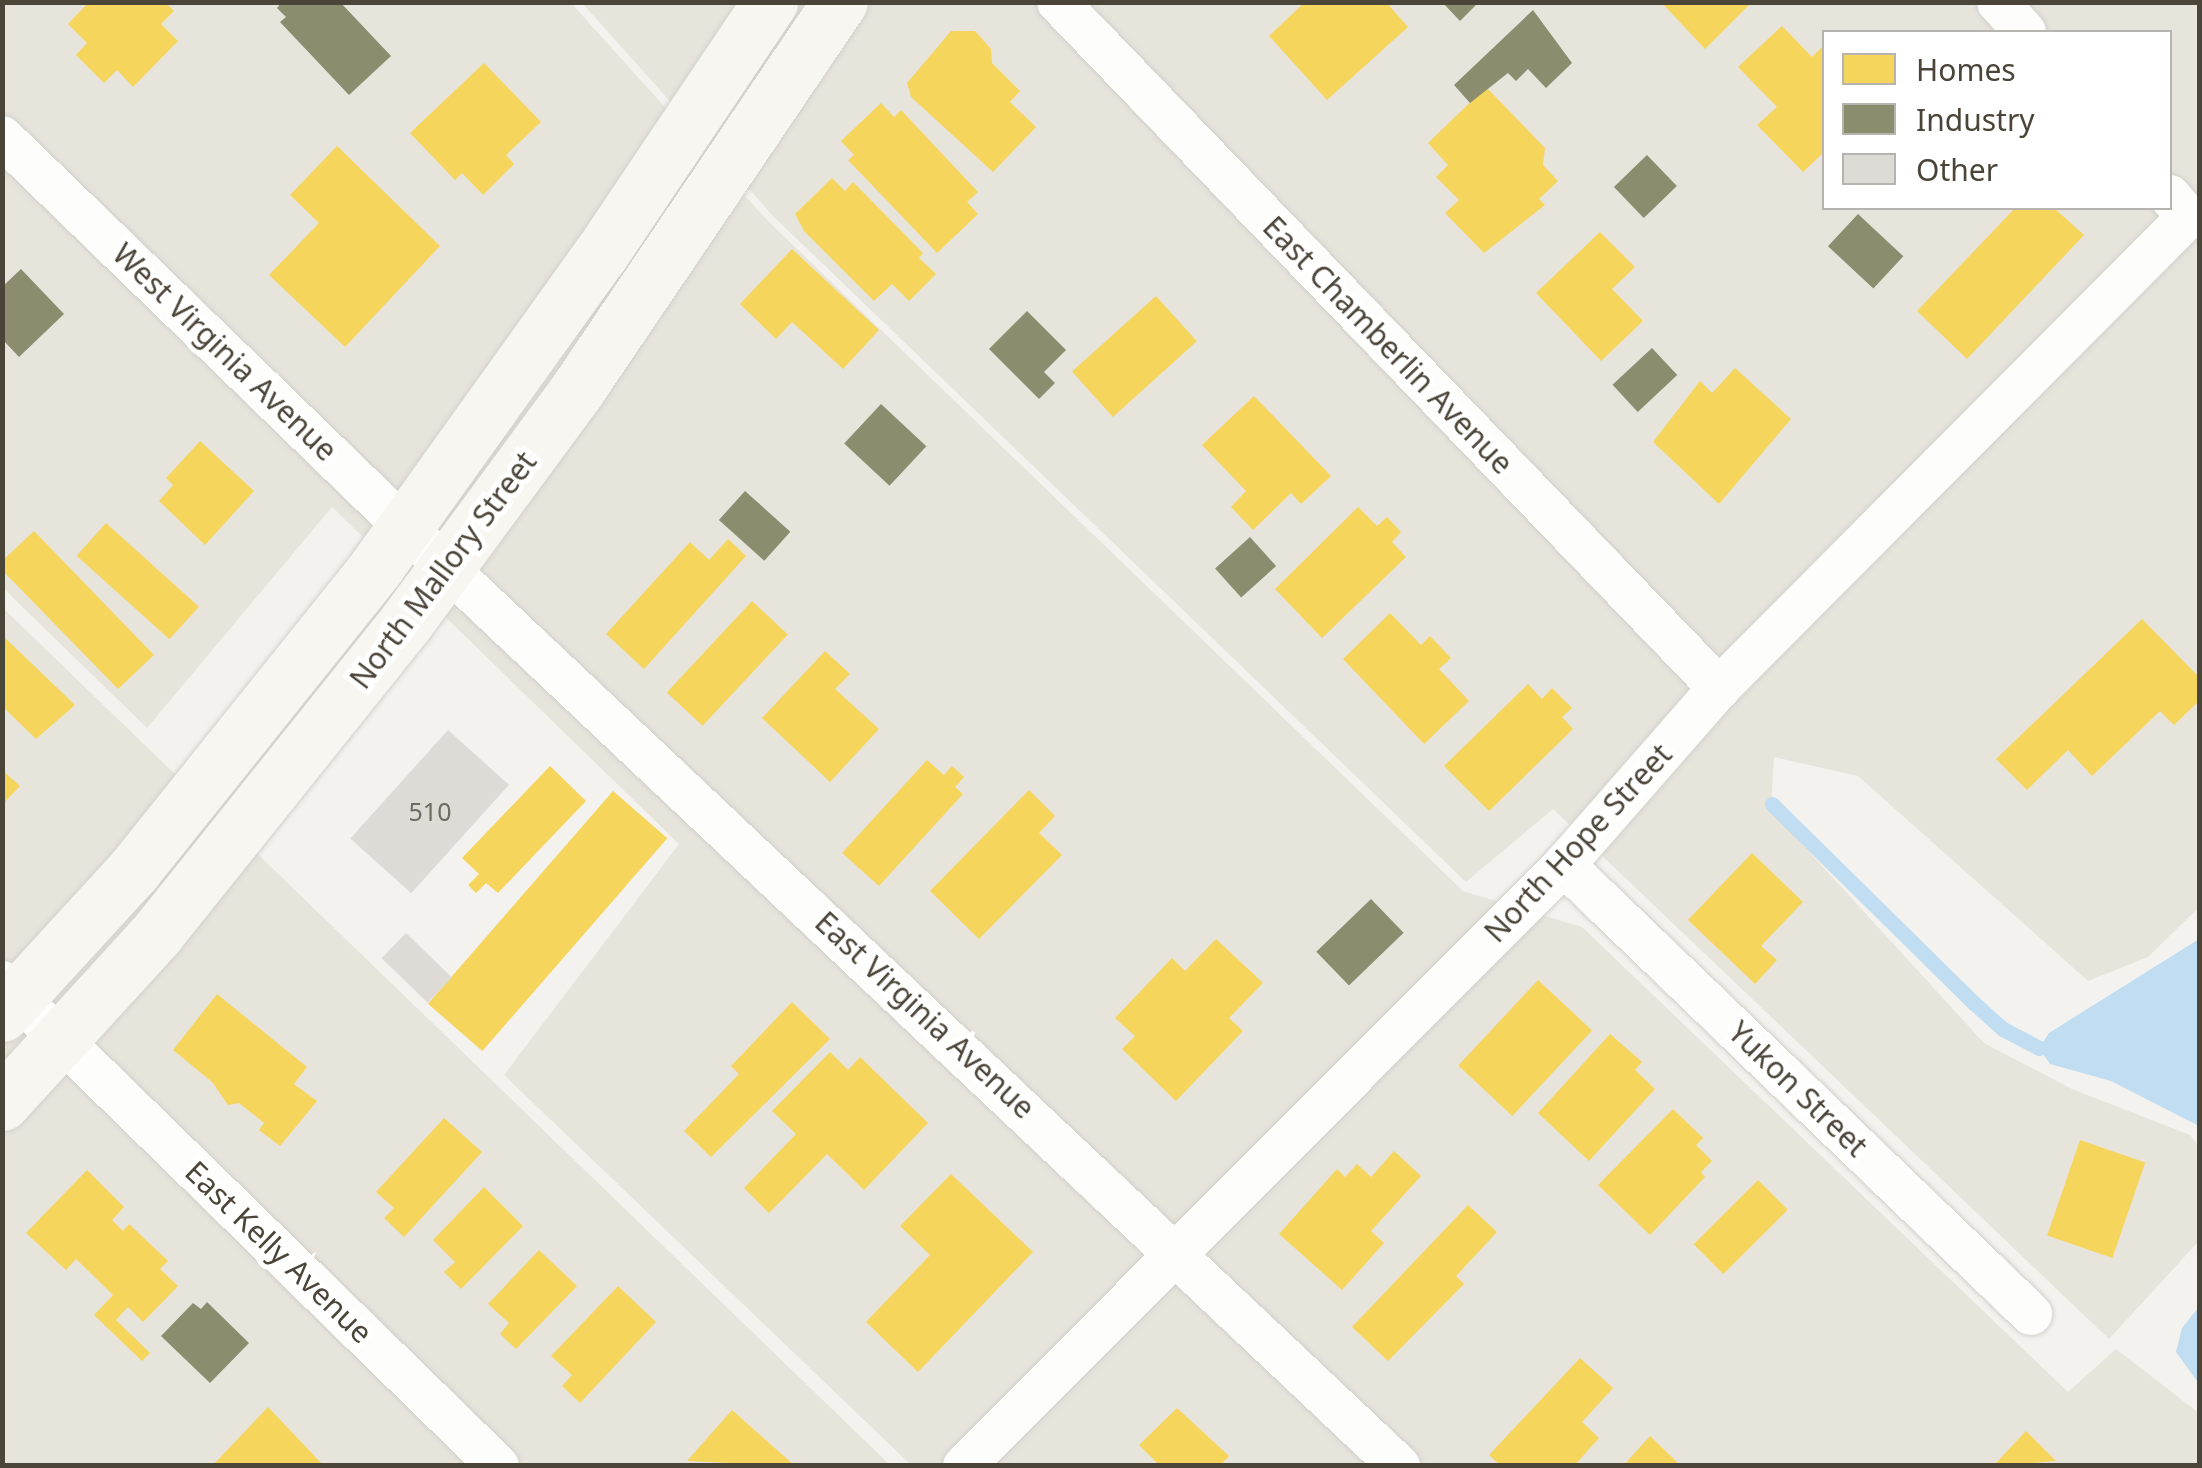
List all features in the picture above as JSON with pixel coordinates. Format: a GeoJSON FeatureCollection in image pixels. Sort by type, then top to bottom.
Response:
{"type":"FeatureCollection","features":[{"type":"Feature","properties":{"kind":"main road","name":"North Mallory Street"},"geometry":{"type":"LineString","coordinates":[[8,998],[134,872],[405,527],[770,2]]}},
{"type":"Feature","properties":{"kind":"main road","name":"North Mallory Street"},"geometry":{"type":"LineString","coordinates":[[2,1103],[262,805],[446,568],[688,232],[840,2]]}},
{"type":"Feature","properties":{"kind":"street","name":"East Chamberlin Avenue"},"geometry":{"type":"LineString","coordinates":[[1058,2],[1719,688]]}},
{"type":"Feature","properties":{"kind":"street"},"geometry":{"type":"LineString","coordinates":[[1998,2],[2023,30]]}},
{"type":"Feature","properties":{"kind":"street","name":"West Virginia Avenue"},"geometry":{"type":"LineString","coordinates":[[2,137],[446,568]]}},
{"type":"Feature","properties":{"kind":"street","name":"North Hope Street"},"geometry":{"type":"LineString","coordinates":[[964,1466],[1564,864],[1719,688],[2179,206]]}},
{"type":"Feature","properties":{"kind":"street","name":"East Virginia Avenue"},"geometry":{"type":"LineString","coordinates":[[446,568],[1180,1252],[1399,1466]]}},
{"type":"Feature","properties":{"kind":"street","name":"Yukon Street"},"geometry":{"type":"LineString","coordinates":[[1564,864],[2031,1314]]}},
{"type":"Feature","properties":{"kind":"street","name":"East Kelly Avenue"},"geometry":{"type":"LineString","coordinates":[[8,998],[59,1039],[498,1466]]}},
{"type":"Feature","properties":{"kind":"shaded area"},"geometry":{"type":"Polygon","coordinates":[[[2,3],[571,3],[767,220],[1463,891],[1582,927],[2068,1392],[2116,1349],[2199,1413],[2199,1465],[911,1465],[504,1075],[679,844],[332,507],[147,728],[3,588],[2,3]]]}},
{"type":"Feature","properties":{"kind":"shaded area"},"geometry":{"type":"Polygon","coordinates":[[[582,3],[2199,3],[2199,907],[2148,957],[2088,981],[1858,776],[1774,757],[1771,810],[1984,1043],[2072,1089],[2190,1135],[2199,1147],[2199,1241],[2109,1339],[1553,809],[1466,882],[772,215],[582,3]]]}},
{"type":"Feature","properties":{"kind":"shaded area"},"geometry":{"type":"Polygon","coordinates":[[[3,608],[890,1465],[3,1465],[3,608]]]}},
{"type":"Feature","properties":{"kind":"water"},"geometry":{"type":"Polygon","coordinates":[[[2199,939],[2199,1126],[2111,1081],[2050,1064],[2039,1048],[2049,1033],[2199,939]]]}},
{"type":"Feature","properties":{"kind":"water"},"geometry":{"type":"Polygon","coordinates":[[[2199,1307],[2199,1384],[2176,1352],[2182,1328],[2199,1307]]]}},
{"type":"Feature","properties":{"kind":"building: Homes"},"geometry":{"type":"Polygon","coordinates":[[[89,2],[165,2],[174,11],[161,24],[178,41],[133,87],[117,70],[104,83],[76,55],[87,43],[68,24],[89,2]]]}},
{"type":"Feature","properties":{"kind":"building: Homes"},"geometry":{"type":"Polygon","coordinates":[[[1305,2],[1386,2],[1408,27],[1327,100],[1269,36],[1305,2]]]}},
{"type":"Feature","properties":{"kind":"building: Homes"},"geometry":{"type":"Polygon","coordinates":[[[1661,2],[1752,2],[1705,49],[1661,2]]]}},
{"type":"Feature","properties":{"kind":"building: Homes"},"geometry":{"type":"Polygon","coordinates":[[[1782,26],[1812,57],[1822,47],[1822,154],[1803,172],[1757,125],[1777,107],[1738,67],[1782,26]]]}},
{"type":"Feature","properties":{"kind":"building: Homes"},"geometry":{"type":"Polygon","coordinates":[[[951,31],[975,31],[991,49],[992,63],[1020,91],[1010,102],[1036,127],[993,172],[911,97],[907,83],[951,31]]]}},
{"type":"Feature","properties":{"kind":"building: Homes"},"geometry":{"type":"Polygon","coordinates":[[[484,63],[541,122],[506,155],[514,164],[483,195],[462,173],[455,180],[410,133],[484,63]]]}},
{"type":"Feature","properties":{"kind":"building: Homes"},"geometry":{"type":"Polygon","coordinates":[[[1486,87],[1545,148],[1543,165],[1558,181],[1539,199],[1545,205],[1484,253],[1445,213],[1459,200],[1436,177],[1448,165],[1428,143],[1486,87]]]}},
{"type":"Feature","properties":{"kind":"building: Homes"},"geometry":{"type":"Polygon","coordinates":[[[881,103],[894,117],[901,110],[978,192],[967,202],[978,214],[937,253],[848,160],[854,155],[841,141],[881,103]]]}},
{"type":"Feature","properties":{"kind":"building: Homes"},"geometry":{"type":"Polygon","coordinates":[[[337,146],[440,246],[345,347],[269,275],[319,223],[290,195],[337,146]]]}},
{"type":"Feature","properties":{"kind":"building: Homes"},"geometry":{"type":"Polygon","coordinates":[[[832,178],[845,191],[853,182],[923,253],[919,258],[936,274],[909,301],[892,284],[874,301],[804,231],[795,214],[832,178]]]}},
{"type":"Feature","properties":{"kind":"building: Homes"},"geometry":{"type":"Polygon","coordinates":[[[2013,210],[2056,210],[2084,235],[1967,359],[1917,311],[2013,210]]]}},
{"type":"Feature","properties":{"kind":"building: Homes"},"geometry":{"type":"Polygon","coordinates":[[[1600,232],[1635,267],[1612,289],[1643,321],[1601,361],[1536,293],[1600,232]]]}},
{"type":"Feature","properties":{"kind":"building: Homes"},"geometry":{"type":"Polygon","coordinates":[[[792,249],[879,330],[843,369],[792,322],[776,339],[740,304],[792,249]]]}},
{"type":"Feature","properties":{"kind":"building: Homes"},"geometry":{"type":"Polygon","coordinates":[[[1156,296],[1197,341],[1113,417],[1072,372],[1156,296]]]}},
{"type":"Feature","properties":{"kind":"building: Homes"},"geometry":{"type":"Polygon","coordinates":[[[1735,368],[1791,419],[1719,504],[1653,442],[1700,381],[1712,393],[1735,368]]]}},
{"type":"Feature","properties":{"kind":"building: Homes"},"geometry":{"type":"Polygon","coordinates":[[[1254,396],[1331,476],[1301,504],[1291,493],[1253,530],[1231,507],[1246,491],[1202,445],[1254,396]]]}},
{"type":"Feature","properties":{"kind":"building: Homes"},"geometry":{"type":"Polygon","coordinates":[[[200,441],[254,491],[205,545],[159,501],[173,485],[166,478],[200,441]]]}},
{"type":"Feature","properties":{"kind":"building: Homes"},"geometry":{"type":"Polygon","coordinates":[[[1358,507],[1377,526],[1387,517],[1401,532],[1392,542],[1406,557],[1322,638],[1275,589],[1358,507]]]}},
{"type":"Feature","properties":{"kind":"building: Homes"},"geometry":{"type":"Polygon","coordinates":[[[106,523],[199,607],[169,639],[77,556],[106,523]]]}},
{"type":"Feature","properties":{"kind":"building: Homes"},"geometry":{"type":"Polygon","coordinates":[[[34,531],[154,655],[118,689],[2,570],[2,561],[34,531]]]}},
{"type":"Feature","properties":{"kind":"building: Homes"},"geometry":{"type":"Polygon","coordinates":[[[728,539],[746,556],[644,669],[606,634],[690,542],[709,560],[728,539]]]}},
{"type":"Feature","properties":{"kind":"building: Homes"},"geometry":{"type":"Polygon","coordinates":[[[752,601],[788,634],[703,726],[667,692],[752,601]]]}},
{"type":"Feature","properties":{"kind":"building: Homes"},"geometry":{"type":"Polygon","coordinates":[[[1390,613],[1421,645],[1430,636],[1451,658],[1439,669],[1469,701],[1424,744],[1343,659],[1390,613]]]}},
{"type":"Feature","properties":{"kind":"building: Homes"},"geometry":{"type":"Polygon","coordinates":[[[2142,619],[2200,678],[2200,700],[2174,725],[2160,711],[2092,776],[2068,750],[2027,790],[1996,759],[2142,619]]]}},
{"type":"Feature","properties":{"kind":"building: Homes"},"geometry":{"type":"Polygon","coordinates":[[[2,635],[75,705],[36,739],[2,706],[2,635]]]}},
{"type":"Feature","properties":{"kind":"building: Homes"},"geometry":{"type":"Polygon","coordinates":[[[825,651],[850,674],[835,689],[879,729],[830,782],[762,718],[825,651]]]}},
{"type":"Feature","properties":{"kind":"building: Homes"},"geometry":{"type":"Polygon","coordinates":[[[1528,684],[1542,699],[1552,688],[1572,708],[1562,717],[1573,729],[1489,811],[1444,766],[1528,684]]]}},
{"type":"Feature","properties":{"kind":"building: Homes"},"geometry":{"type":"Polygon","coordinates":[[[927,760],[944,775],[952,766],[964,777],[955,787],[963,794],[879,886],[842,853],[927,760]]]}},
{"type":"Feature","properties":{"kind":"building: Homes"},"geometry":{"type":"Polygon","coordinates":[[[550,766],[586,801],[498,893],[486,883],[476,893],[468,885],[479,874],[462,858],[550,766]]]}},
{"type":"Feature","properties":{"kind":"building: Homes"},"geometry":{"type":"Polygon","coordinates":[[[2,770],[20,786],[2,805],[2,770]]]}},
{"type":"Feature","properties":{"kind":"building: Homes"},"geometry":{"type":"Polygon","coordinates":[[[1029,790],[1055,816],[1039,833],[1062,855],[979,939],[930,891],[1029,790]]]}},
{"type":"Feature","properties":{"kind":"building: Homes"},"geometry":{"type":"Polygon","coordinates":[[[613,791],[667,838],[482,1051],[428,1004],[613,791]]]}},
{"type":"Feature","properties":{"kind":"building: Homes"},"geometry":{"type":"Polygon","coordinates":[[[1752,853],[1803,902],[1761,946],[1777,960],[1755,984],[1688,920],[1752,853]]]}},
{"type":"Feature","properties":{"kind":"building: Homes"},"geometry":{"type":"Polygon","coordinates":[[[1216,939],[1263,983],[1229,1018],[1243,1031],[1176,1101],[1122,1049],[1135,1036],[1115,1018],[1172,958],[1185,971],[1216,939]]]}},
{"type":"Feature","properties":{"kind":"building: Homes"},"geometry":{"type":"Polygon","coordinates":[[[1538,980],[1592,1030],[1512,1116],[1458,1066],[1538,980]]]}},
{"type":"Feature","properties":{"kind":"building: Homes"},"geometry":{"type":"Polygon","coordinates":[[[217,994],[307,1067],[294,1084],[317,1101],[280,1146],[259,1130],[264,1123],[239,1103],[228,1105],[212,1082],[173,1050],[217,994]]]}},
{"type":"Feature","properties":{"kind":"building: Homes"},"geometry":{"type":"Polygon","coordinates":[[[792,1002],[830,1039],[711,1157],[684,1131],[739,1074],[731,1066],[792,1002]]]}},
{"type":"Feature","properties":{"kind":"building: Homes"},"geometry":{"type":"Polygon","coordinates":[[[1610,1034],[1642,1062],[1635,1070],[1655,1089],[1589,1161],[1538,1113],[1610,1034]]]}},
{"type":"Feature","properties":{"kind":"building: Homes"},"geometry":{"type":"Polygon","coordinates":[[[830,1052],[848,1070],[860,1057],[928,1123],[864,1190],[827,1154],[769,1213],[744,1188],[796,1134],[772,1111],[830,1052]]]}},
{"type":"Feature","properties":{"kind":"building: Homes"},"geometry":{"type":"Polygon","coordinates":[[[1673,1109],[1703,1138],[1696,1145],[1712,1161],[1701,1172],[1705,1177],[1650,1235],[1598,1185],[1673,1109]]]}},
{"type":"Feature","properties":{"kind":"building: Homes"},"geometry":{"type":"Polygon","coordinates":[[[444,1118],[482,1152],[404,1237],[384,1218],[394,1208],[376,1192],[444,1118]]]}},
{"type":"Feature","properties":{"kind":"building: Homes"},"geometry":{"type":"Polygon","coordinates":[[[2080,1140],[2145,1162],[2112,1258],[2047,1235],[2080,1140]]]}},
{"type":"Feature","properties":{"kind":"building: Homes"},"geometry":{"type":"Polygon","coordinates":[[[1394,1151],[1421,1176],[1371,1231],[1384,1243],[1342,1290],[1279,1234],[1337,1169],[1345,1177],[1357,1164],[1371,1177],[1394,1151]]]}},
{"type":"Feature","properties":{"kind":"building: Homes"},"geometry":{"type":"Polygon","coordinates":[[[87,1170],[124,1207],[112,1220],[123,1231],[129,1224],[168,1261],[160,1269],[178,1286],[143,1322],[128,1307],[116,1320],[150,1353],[142,1361],[94,1315],[113,1295],[76,1259],[66,1270],[26,1233],[87,1170]]]}},
{"type":"Feature","properties":{"kind":"building: Homes"},"geometry":{"type":"Polygon","coordinates":[[[951,1174],[1033,1252],[918,1372],[866,1322],[930,1255],[900,1226],[951,1174]]]}},
{"type":"Feature","properties":{"kind":"building: Homes"},"geometry":{"type":"Polygon","coordinates":[[[1758,1180],[1788,1210],[1723,1274],[1694,1244],[1758,1180]]]}},
{"type":"Feature","properties":{"kind":"building: Homes"},"geometry":{"type":"Polygon","coordinates":[[[484,1187],[523,1226],[461,1289],[444,1272],[455,1262],[433,1240],[484,1187]]]}},
{"type":"Feature","properties":{"kind":"building: Homes"},"geometry":{"type":"Polygon","coordinates":[[[1468,1205],[1497,1232],[1456,1276],[1464,1284],[1388,1361],[1352,1327],[1468,1205]]]}},
{"type":"Feature","properties":{"kind":"building: Homes"},"geometry":{"type":"Polygon","coordinates":[[[539,1250],[577,1286],[516,1349],[500,1334],[509,1323],[488,1304],[539,1250]]]}},
{"type":"Feature","properties":{"kind":"building: Homes"},"geometry":{"type":"Polygon","coordinates":[[[618,1286],[656,1322],[580,1403],[562,1386],[572,1375],[551,1356],[618,1286]]]}},
{"type":"Feature","properties":{"kind":"building: Homes"},"geometry":{"type":"Polygon","coordinates":[[[1580,1358],[1613,1388],[1582,1422],[1599,1438],[1574,1466],[1501,1466],[1489,1455],[1580,1358]]]}},
{"type":"Feature","properties":{"kind":"building: Homes"},"geometry":{"type":"Polygon","coordinates":[[[268,1407],[324,1466],[212,1466],[268,1407]]]}},
{"type":"Feature","properties":{"kind":"building: Homes"},"geometry":{"type":"Polygon","coordinates":[[[1177,1408],[1229,1456],[1220,1466],[1160,1466],[1139,1445],[1177,1408]]]}},
{"type":"Feature","properties":{"kind":"building: Homes"},"geometry":{"type":"Polygon","coordinates":[[[732,1410],[795,1466],[687,1461],[732,1410]]]}},
{"type":"Feature","properties":{"kind":"building: Homes"},"geometry":{"type":"Polygon","coordinates":[[[2026,1431],[2056,1461],[1993,1466],[2026,1431]]]}},
{"type":"Feature","properties":{"kind":"building: Homes"},"geometry":{"type":"Polygon","coordinates":[[[1650,1436],[1681,1466],[1623,1466],[1650,1436]]]}},
{"type":"Feature","properties":{"kind":"building: Industry"},"geometry":{"type":"Polygon","coordinates":[[[282,2],[340,2],[391,56],[349,95],[280,22],[286,17],[277,8],[282,2]]]}},
{"type":"Feature","properties":{"kind":"building: Industry"},"geometry":{"type":"Polygon","coordinates":[[[1442,2],[1479,2],[1460,21],[1442,2]]]}},
{"type":"Feature","properties":{"kind":"building: Industry"},"geometry":{"type":"Polygon","coordinates":[[[1533,10],[1572,63],[1546,88],[1528,69],[1516,81],[1508,73],[1470,103],[1454,85],[1533,10]]]}},
{"type":"Feature","properties":{"kind":"building: Industry"},"geometry":{"type":"Polygon","coordinates":[[[1647,155],[1677,186],[1644,218],[1614,187],[1647,155]]]}},
{"type":"Feature","properties":{"kind":"building: Industry"},"geometry":{"type":"Polygon","coordinates":[[[1858,214],[1903,256],[1873,288],[1828,246],[1858,214]]]}},
{"type":"Feature","properties":{"kind":"building: Industry"},"geometry":{"type":"Polygon","coordinates":[[[21,269],[64,314],[19,357],[2,339],[2,287],[21,269]]]}},
{"type":"Feature","properties":{"kind":"building: Industry"},"geometry":{"type":"Polygon","coordinates":[[[1027,311],[1066,350],[1044,372],[1055,383],[1039,399],[989,349],[1027,311]]]}},
{"type":"Feature","properties":{"kind":"building: Industry"},"geometry":{"type":"Polygon","coordinates":[[[1652,348],[1677,375],[1638,412],[1613,385],[1652,348]]]}},
{"type":"Feature","properties":{"kind":"building: Industry"},"geometry":{"type":"Polygon","coordinates":[[[881,404],[926,446],[890,486],[844,443],[881,404]]]}},
{"type":"Feature","properties":{"kind":"building: Industry"},"geometry":{"type":"Polygon","coordinates":[[[745,491],[790,532],[764,561],[719,520],[745,491]]]}},
{"type":"Feature","properties":{"kind":"building: Industry"},"geometry":{"type":"Polygon","coordinates":[[[1250,537],[1276,566],[1241,597],[1215,568],[1250,537]]]}},
{"type":"Feature","properties":{"kind":"building: Industry"},"geometry":{"type":"Polygon","coordinates":[[[1371,899],[1404,933],[1349,986],[1316,952],[1371,899]]]}},
{"type":"Feature","properties":{"kind":"building: Industry"},"geometry":{"type":"Polygon","coordinates":[[[207,1302],[249,1343],[210,1383],[161,1336],[193,1303],[201,1309],[207,1302]]]}},
{"type":"Feature","properties":{"kind":"building: Other"},"geometry":{"type":"Polygon","coordinates":[[[448,730],[509,785],[411,893],[350,838],[448,730]]]}},
{"type":"Feature","properties":{"kind":"building: Other"},"geometry":{"type":"Polygon","coordinates":[[[406,933],[452,977],[428,1003],[382,958],[406,933]]]}},
{"type":"Feature","properties":{"kind":"waterway"},"geometry":{"type":"LineString","coordinates":[[1772,804],[1975,1004],[2003,1029],[2039,1048]]}}]}
